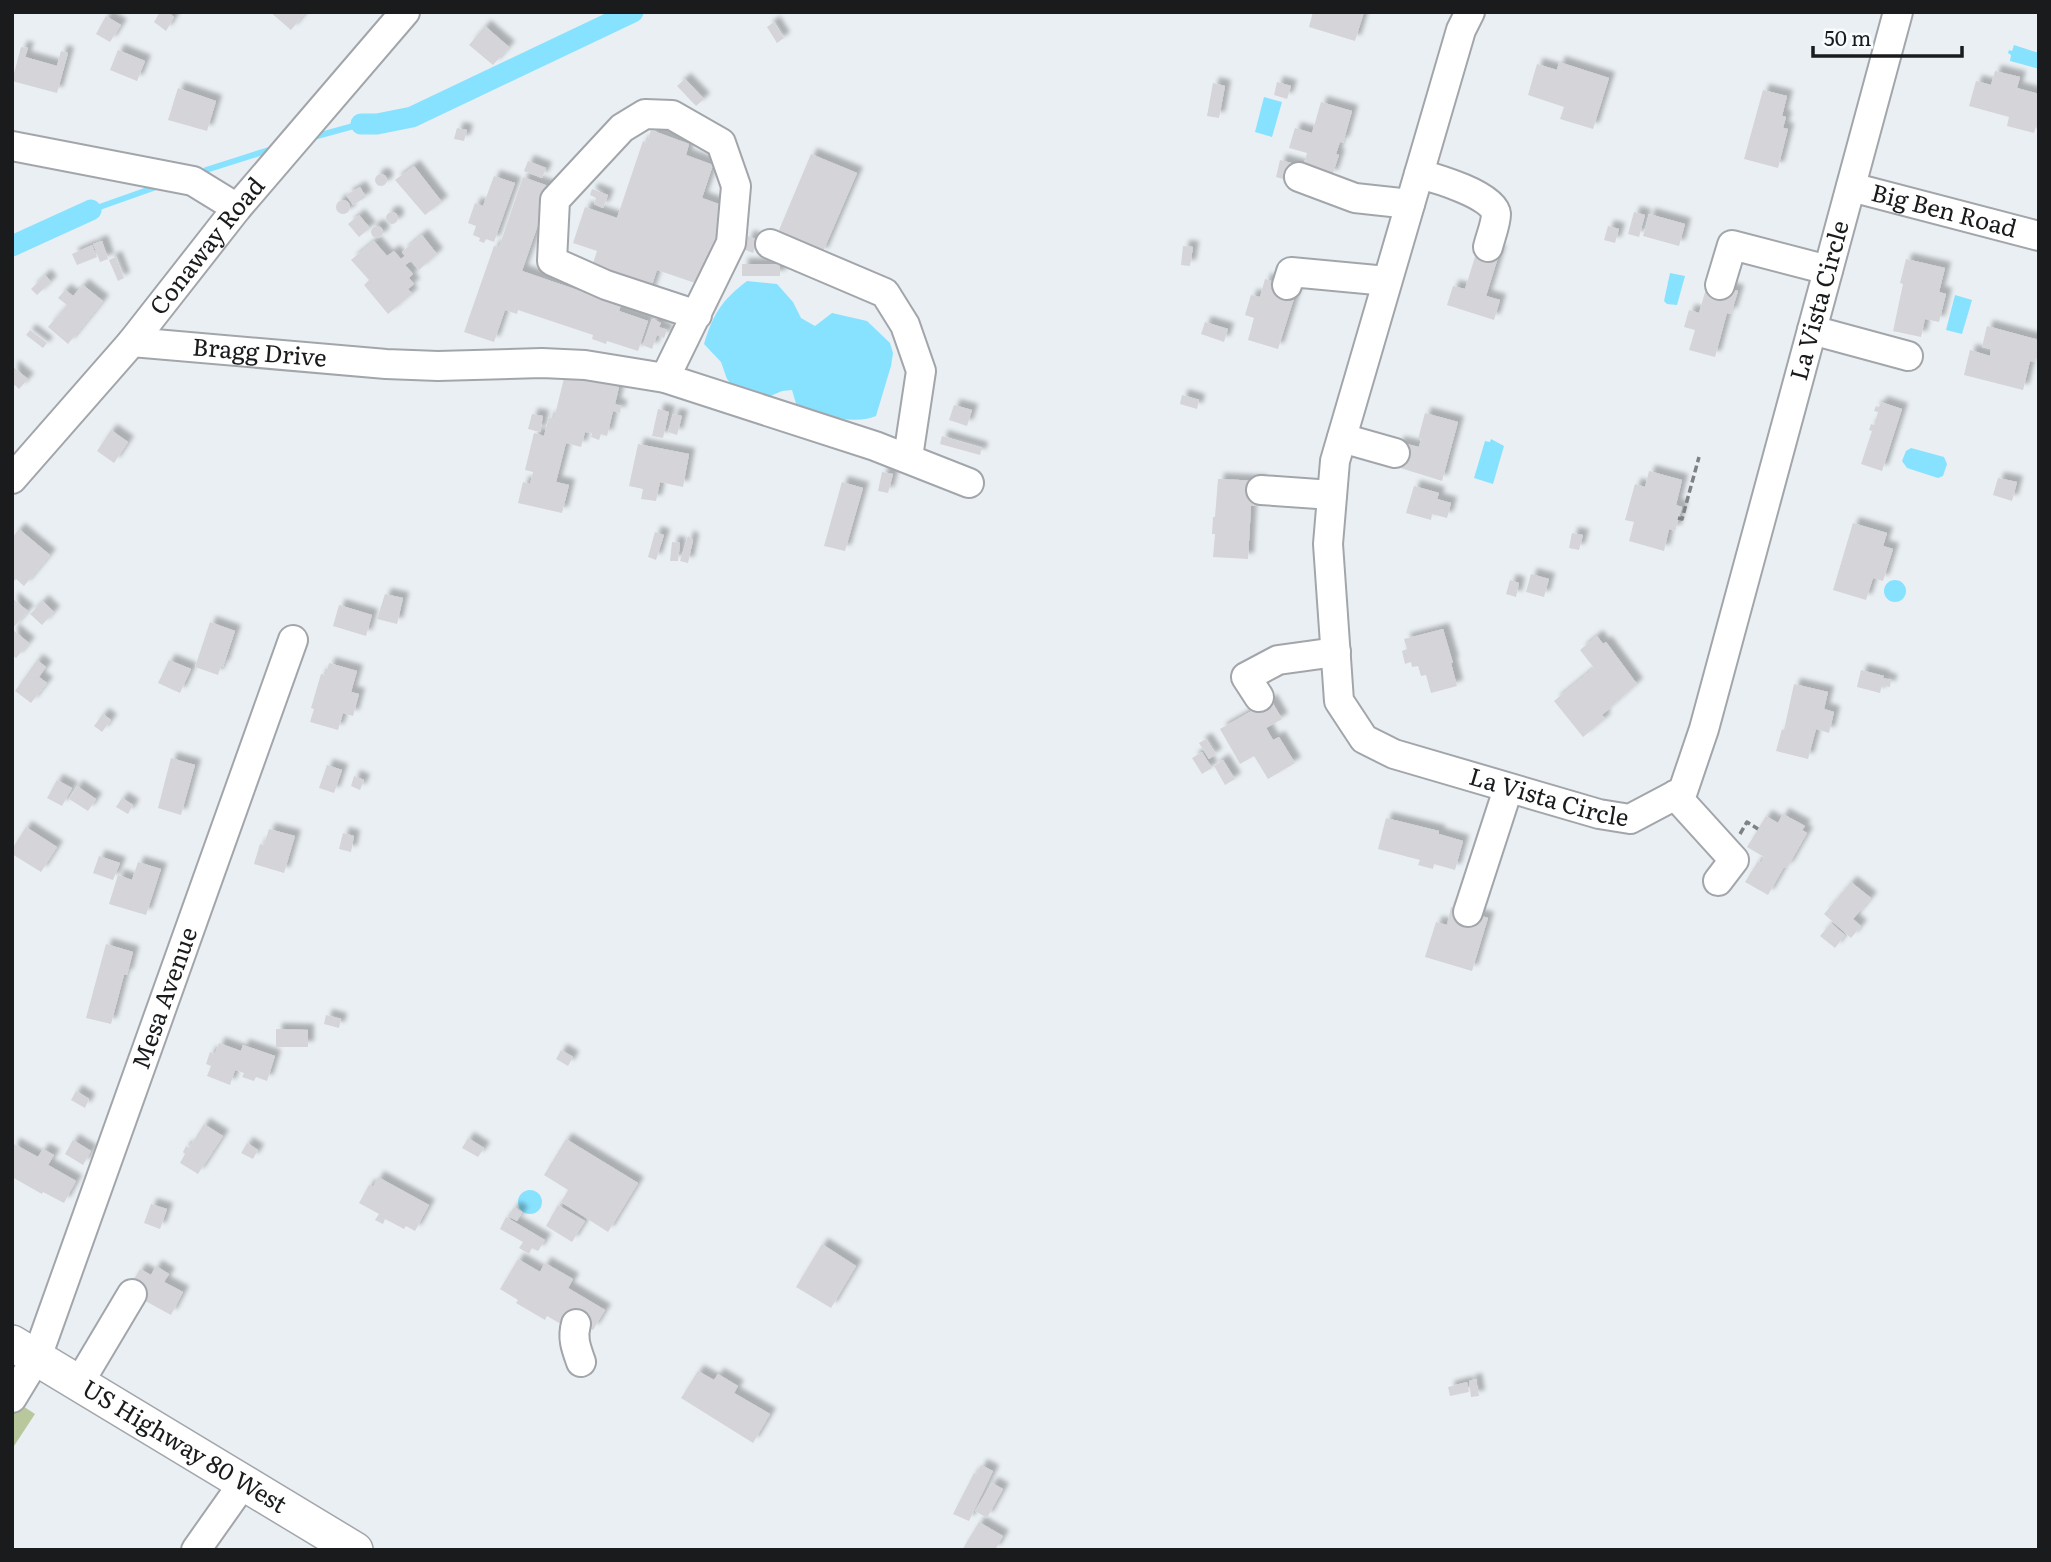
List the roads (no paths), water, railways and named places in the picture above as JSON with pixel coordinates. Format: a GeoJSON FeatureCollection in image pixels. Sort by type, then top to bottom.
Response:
{"type":"FeatureCollection","features":[{"type":"Feature","properties":{"kind":"main road","name":"US Highway 80 West"},"geometry":{"type":"LineString","coordinates":[[24,1350],[355,1550]]}},
{"type":"Feature","properties":{"kind":"street","name":"Conaway Road"},"geometry":{"type":"LineString","coordinates":[[12,479],[132,342],[237,208],[405,12]]}},
{"type":"Feature","properties":{"kind":"street","name":"La Vista Circle"},"geometry":{"type":"LineString","coordinates":[[1470,12],[1461,30],[1335,461],[1328,544],[1339,701],[1364,739],[1394,754],[1508,789],[1599,814],[1630,819],[1683,791],[1703,729],[1898,12]]}},
{"type":"Feature","properties":{"kind":"street"},"geometry":{"type":"LineString","coordinates":[[665,378],[697,315],[731,243],[736,186],[721,143],[672,115],[646,114],[622,128],[555,200],[552,261],[606,285],[697,315]]}},
{"type":"Feature","properties":{"kind":"street"},"geometry":{"type":"LineString","coordinates":[[12,146],[193,181],[237,208]]}},
{"type":"Feature","properties":{"kind":"street"},"geometry":{"type":"LineString","coordinates":[[1419,174],[1449,181],[1491,205],[1496,214],[1488,247]]}},
{"type":"Feature","properties":{"kind":"street"},"geometry":{"type":"LineString","coordinates":[[1299,177],[1355,198],[1410,204]]}},
{"type":"Feature","properties":{"kind":"street","name":"Big Ben Road"},"geometry":{"type":"LineString","coordinates":[[1851,187],[2039,236]]}},
{"type":"Feature","properties":{"kind":"street"},"geometry":{"type":"LineString","coordinates":[[770,244],[885,293],[905,325],[921,371],[908,457]]}},
{"type":"Feature","properties":{"kind":"street"},"geometry":{"type":"LineString","coordinates":[[1720,285],[1732,245],[1828,270]]}},
{"type":"Feature","properties":{"kind":"street"},"geometry":{"type":"LineString","coordinates":[[1287,285],[1291,272],[1388,281]]}},
{"type":"Feature","properties":{"kind":"street"},"geometry":{"type":"LineString","coordinates":[[1812,330],[1908,356]]}},
{"type":"Feature","properties":{"kind":"street","name":"Bragg Drive"},"geometry":{"type":"LineString","coordinates":[[132,342],[386,364],[585,365],[665,378],[908,457],[969,483]]}},
{"type":"Feature","properties":{"kind":"street"},"geometry":{"type":"LineString","coordinates":[[1342,438],[1395,453]]}},
{"type":"Feature","properties":{"kind":"street"},"geometry":{"type":"LineString","coordinates":[[1261,490],[1332,495]]}},
{"type":"Feature","properties":{"kind":"street","name":"Mesa Avenue"},"geometry":{"type":"LineString","coordinates":[[12,1398],[24,1350],[293,640]]}},
{"type":"Feature","properties":{"kind":"street"},"geometry":{"type":"LineString","coordinates":[[1259,697],[1246,677],[1278,660],[1336,653]]}},
{"type":"Feature","properties":{"kind":"street"},"geometry":{"type":"LineString","coordinates":[[1468,912],[1508,789]]}},
{"type":"Feature","properties":{"kind":"street"},"geometry":{"type":"LineString","coordinates":[[1675,795],[1735,871]]}},
{"type":"Feature","properties":{"kind":"street"},"geometry":{"type":"LineString","coordinates":[[79,1383],[132,1294]]}},
{"type":"Feature","properties":{"kind":"street"},"geometry":{"type":"LineString","coordinates":[[576,1324],[575,1345],[580,1362]]}},
{"type":"Feature","properties":{"kind":"street"},"geometry":{"type":"LineString","coordinates":[[196,1550],[244,1482]]}},
{"type":"Feature","properties":{"kind":"water"},"geometry":{"type":"Polygon","coordinates":[[[2014,45],[2039,53],[2039,69],[2010,61],[2011,55],[2008,53],[2014,45]]]}},
{"type":"Feature","properties":{"kind":"water"},"geometry":{"type":"Polygon","coordinates":[[[1264,97],[1282,102],[1272,137],[1255,132],[1264,97]]]}},
{"type":"Feature","properties":{"kind":"water"},"geometry":{"type":"Polygon","coordinates":[[[1670,273],[1685,276],[1677,305],[1664,301],[1670,273]]]}},
{"type":"Feature","properties":{"kind":"water"},"geometry":{"type":"Polygon","coordinates":[[[747,281],[777,284],[793,302],[801,318],[815,326],[832,313],[867,321],[890,343],[893,353],[891,366],[876,416],[857,420],[836,418],[797,407],[792,390],[766,398],[732,385],[721,362],[704,344],[720,308],[747,281]]]}},
{"type":"Feature","properties":{"kind":"water"},"geometry":{"type":"Polygon","coordinates":[[[1955,295],[1972,300],[1962,334],[1946,330],[1955,295]]]}},
{"type":"Feature","properties":{"kind":"water"},"geometry":{"type":"Polygon","coordinates":[[[1491,439],[1504,446],[1493,484],[1474,478],[1485,441],[1490,442],[1491,439]]]}},
{"type":"Feature","properties":{"kind":"water"},"geometry":{"type":"Polygon","coordinates":[[[1911,448],[1944,457],[1947,464],[1943,476],[1938,478],[1907,468],[1902,461],[1906,451],[1911,448]]]}},
{"type":"Feature","properties":{"kind":"water"},"geometry":{"type":"Polygon","coordinates":[[[1895,580],[1903,583],[1906,591],[1903,599],[1895,602],[1887,599],[1884,591],[1887,583],[1895,580]]]}},
{"type":"Feature","properties":{"kind":"water"},"geometry":{"type":"Polygon","coordinates":[[[530,1190],[538,1194],[542,1202],[538,1210],[530,1214],[522,1210],[518,1202],[522,1194],[530,1190]]]}},
{"type":"Feature","properties":{"kind":"waterway"},"geometry":{"type":"LineString","coordinates":[[361,124],[377,124],[412,117],[633,12]]}},
{"type":"Feature","properties":{"kind":"waterway"},"geometry":{"type":"LineString","coordinates":[[317,136],[361,124]]}},
{"type":"Feature","properties":{"kind":"waterway"},"geometry":{"type":"LineString","coordinates":[[206,170],[269,150]]}},
{"type":"Feature","properties":{"kind":"waterway"},"geometry":{"type":"LineString","coordinates":[[91,210],[156,187]]}},
{"type":"Feature","properties":{"kind":"waterway"},"geometry":{"type":"LineString","coordinates":[[12,246],[91,210]]}}]}
